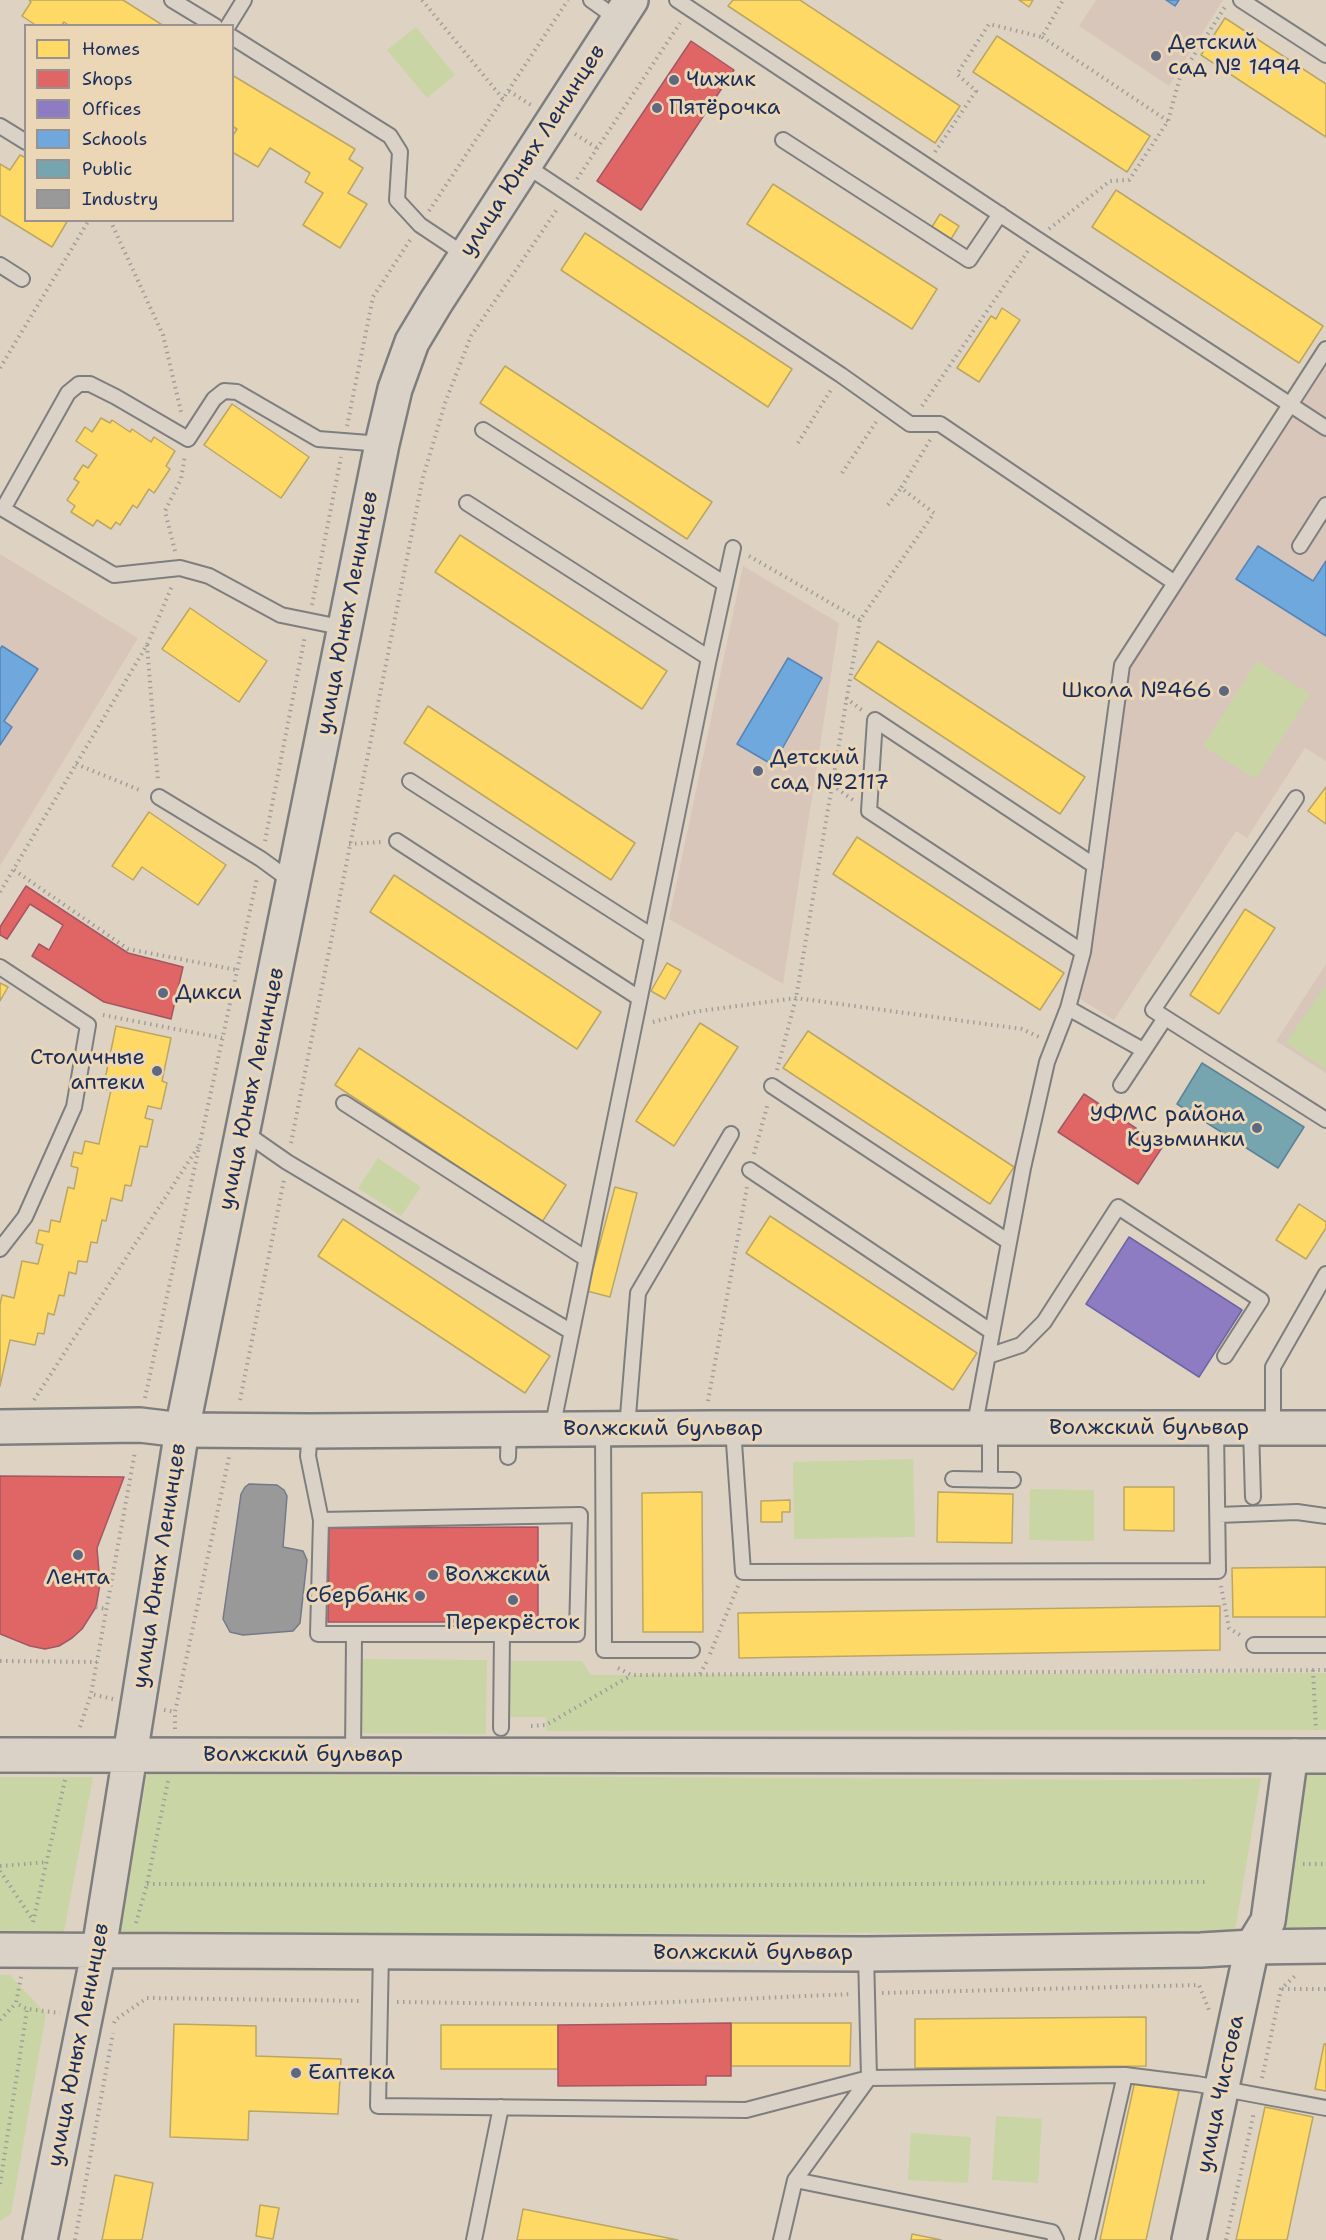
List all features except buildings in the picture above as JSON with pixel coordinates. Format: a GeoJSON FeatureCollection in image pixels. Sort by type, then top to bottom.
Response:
{"type":"FeatureCollection","features":[{"type":"Feature","properties":{"kind":"main road","name":"улица Юных Ленинцев"},"geometry":{"type":"LineString","coordinates":[[40,2240],[99,1949],[182,1430],[395,389],[412,342],[465,255],[625,10]]}},
{"type":"Feature","properties":{"kind":"main road","name":"Волжский бульвар"},"geometry":{"type":"LineString","coordinates":[[0,1427],[140,1425],[182,1430],[310,1431],[509,1443],[552,1429],[1326,1428]]}},
{"type":"Feature","properties":{"kind":"main road","name":"Волжский бульвар"},"geometry":{"type":"LineString","coordinates":[[0,1755],[1311,1756]]}},
{"type":"Feature","properties":{"kind":"main road"},"geometry":{"type":"LineString","coordinates":[[1243,1948],[1249,1924],[1269,1775],[1264,1764],[1254,1755]]}},
{"type":"Feature","properties":{"kind":"main road"},"geometry":{"type":"LineString","coordinates":[[1243,1948],[1268,1921],[1289,1768],[1311,1756]]}},
{"type":"Feature","properties":{"kind":"main road","name":"Волжский бульвар"},"geometry":{"type":"LineString","coordinates":[[0,1950],[866,1954],[1326,1946]]}},
{"type":"Feature","properties":{"kind":"main road","name":"улица Чистова"},"geometry":{"type":"LineString","coordinates":[[1189,2240],[1222,2088],[1243,1948]]}},
{"type":"Feature","properties":{"kind":"lane"},"geometry":{"type":"LineString","coordinates":[[172,0],[211,24]]}},
{"type":"Feature","properties":{"kind":"lane"},"geometry":{"type":"LineString","coordinates":[[229,24],[244,0]]}},
{"type":"Feature","properties":{"kind":"lane"},"geometry":{"type":"LineString","coordinates":[[591,0],[625,10]]}},
{"type":"Feature","properties":{"kind":"lane"},"geometry":{"type":"LineString","coordinates":[[677,0],[1326,428]]}},
{"type":"Feature","properties":{"kind":"lane"},"geometry":{"type":"LineString","coordinates":[[1241,0],[1326,55]]}},
{"type":"Feature","properties":{"kind":"lane"},"geometry":{"type":"LineString","coordinates":[[234,38],[390,136],[400,152],[397,200],[420,225],[465,255]]}},
{"type":"Feature","properties":{"kind":"lane"},"geometry":{"type":"LineString","coordinates":[[0,126],[24,141]]}},
{"type":"Feature","properties":{"kind":"lane"},"geometry":{"type":"LineString","coordinates":[[783,141],[969,260],[1000,214]]}},
{"type":"Feature","properties":{"kind":"lane"},"geometry":{"type":"LineString","coordinates":[[525,165],[841,375],[910,424],[940,424],[1175,583]]}},
{"type":"Feature","properties":{"kind":"lane"},"geometry":{"type":"LineString","coordinates":[[0,265],[22,279]]}},
{"type":"Feature","properties":{"kind":"lane"},"geometry":{"type":"LineString","coordinates":[[990,1480],[982,1429],[988,1356],[1023,1168],[1047,1062],[1056,1045],[1083,952],[1122,665],[1326,349]]}},
{"type":"Feature","properties":{"kind":"lane"},"geometry":{"type":"LineString","coordinates":[[345,628],[281,615],[209,576],[180,568],[114,575],[3,509],[68,393],[78,384],[90,384],[116,397],[188,440],[214,399],[224,391],[237,392],[318,439],[382,444]]}},
{"type":"Feature","properties":{"kind":"lane"},"geometry":{"type":"LineString","coordinates":[[483,430],[725,584]]}},
{"type":"Feature","properties":{"kind":"lane"},"geometry":{"type":"LineString","coordinates":[[467,502],[709,658]]}},
{"type":"Feature","properties":{"kind":"lane"},"geometry":{"type":"LineString","coordinates":[[1300,546],[1326,505]]}},
{"type":"Feature","properties":{"kind":"lane"},"geometry":{"type":"LineString","coordinates":[[552,1429],[570,1330],[733,548]]}},
{"type":"Feature","properties":{"kind":"lane"},"geometry":{"type":"LineString","coordinates":[[1083,952],[869,811],[875,720],[1095,866]]}},
{"type":"Feature","properties":{"kind":"lane"},"geometry":{"type":"LineString","coordinates":[[410,781],[652,936]]}},
{"type":"Feature","properties":{"kind":"lane"},"geometry":{"type":"LineString","coordinates":[[159,797],[261,859],[294,883]]}},
{"type":"Feature","properties":{"kind":"lane"},"geometry":{"type":"LineString","coordinates":[[1296,798],[1153,1010],[1326,1120]]}},
{"type":"Feature","properties":{"kind":"lane"},"geometry":{"type":"LineString","coordinates":[[397,841],[639,998]]}},
{"type":"Feature","properties":{"kind":"lane"},"geometry":{"type":"LineString","coordinates":[[0,967],[88,1025],[74,1107],[25,1217],[0,1249]]}},
{"type":"Feature","properties":{"kind":"lane"},"geometry":{"type":"LineString","coordinates":[[1068,1008],[1143,1050]]}},
{"type":"Feature","properties":{"kind":"lane"},"geometry":{"type":"LineString","coordinates":[[1121,1085],[1165,1018]]}},
{"type":"Feature","properties":{"kind":"lane"},"geometry":{"type":"LineString","coordinates":[[772,1086],[1009,1242]]}},
{"type":"Feature","properties":{"kind":"lane"},"geometry":{"type":"LineString","coordinates":[[344,1103],[585,1258]]}},
{"type":"Feature","properties":{"kind":"lane"},"geometry":{"type":"LineString","coordinates":[[243,1131],[287,1162],[570,1330]]}},
{"type":"Feature","properties":{"kind":"lane"},"geometry":{"type":"LineString","coordinates":[[692,1650],[604,1650],[615,1429],[638,1293],[731,1134]]}},
{"type":"Feature","properties":{"kind":"lane"},"geometry":{"type":"LineString","coordinates":[[750,1170],[992,1332]]}},
{"type":"Feature","properties":{"kind":"lane"},"geometry":{"type":"LineString","coordinates":[[988,1356],[1021,1345],[1044,1322],[1118,1207],[1261,1300],[1225,1356]]}},
{"type":"Feature","properties":{"kind":"lane"},"geometry":{"type":"LineString","coordinates":[[1253,1497],[1273,1367],[1326,1274]]}},
{"type":"Feature","properties":{"kind":"lane"},"geometry":{"type":"LineString","coordinates":[[733,1428],[743,1572],[1218,1570],[1216,1428]]}},
{"type":"Feature","properties":{"kind":"lane"},"geometry":{"type":"LineString","coordinates":[[310,1431],[308,1455],[321,1520],[318,1634],[577,1634],[580,1515],[321,1520]]}},
{"type":"Feature","properties":{"kind":"lane"},"geometry":{"type":"LineString","coordinates":[[953,1479],[1014,1480]]}},
{"type":"Feature","properties":{"kind":"lane"},"geometry":{"type":"LineString","coordinates":[[1218,1515],[1297,1512],[1326,1516]]}},
{"type":"Feature","properties":{"kind":"lane"},"geometry":{"type":"LineString","coordinates":[[501,1728],[502,1634]]}},
{"type":"Feature","properties":{"kind":"lane"},"geometry":{"type":"LineString","coordinates":[[352,1755],[354,1635]]}},
{"type":"Feature","properties":{"kind":"lane"},"geometry":{"type":"LineString","coordinates":[[1254,1645],[1326,1645]]}},
{"type":"Feature","properties":{"kind":"lane"},"geometry":{"type":"LineString","coordinates":[[381,1951],[378,2106],[746,2110],[869,2078],[1125,2075],[1222,2088],[1326,2108]]}},
{"type":"Feature","properties":{"kind":"lane"},"geometry":{"type":"LineString","coordinates":[[781,2240],[795,2180],[869,2078],[866,1954]]}},
{"type":"Feature","properties":{"kind":"lane"},"geometry":{"type":"LineString","coordinates":[[1087,2240],[1125,2075]]}},
{"type":"Feature","properties":{"kind":"lane"},"geometry":{"type":"LineString","coordinates":[[474,2240],[501,2107]]}},
{"type":"Feature","properties":{"kind":"lane"},"geometry":{"type":"LineString","coordinates":[[795,2180],[1052,2232],[1056,2240]]}},
{"type":"Feature","properties":{"kind":"path"},"geometry":{"type":"LineString","coordinates":[[422,0],[503,99]]}},
{"type":"Feature","properties":{"kind":"path"},"geometry":{"type":"LineString","coordinates":[[509,91],[568,0]]}},
{"type":"Feature","properties":{"kind":"path"},"geometry":{"type":"LineString","coordinates":[[1042,37],[1063,0]]}},
{"type":"Feature","properties":{"kind":"path"},"geometry":{"type":"LineString","coordinates":[[910,424],[1037,239],[1110,181],[1129,180],[1168,122],[1180,77],[1229,0]]}},
{"type":"Feature","properties":{"kind":"path"},"geometry":{"type":"LineString","coordinates":[[330,940],[423,477],[445,403],[471,336],[690,8]]}},
{"type":"Feature","properties":{"kind":"path"},"geometry":{"type":"LineString","coordinates":[[926,165],[976,92],[957,74],[989,24],[1042,37],[1168,122]]}},
{"type":"Feature","properties":{"kind":"path"},"geometry":{"type":"LineString","coordinates":[[0,368],[87,222]]}},
{"type":"Feature","properties":{"kind":"path"},"geometry":{"type":"LineString","coordinates":[[798,443],[841,375]]}},
{"type":"Feature","properties":{"kind":"path"},"geometry":{"type":"LineString","coordinates":[[842,473],[886,406]]}},
{"type":"Feature","properties":{"kind":"path"},"geometry":{"type":"LineString","coordinates":[[888,505],[940,424]]}},
{"type":"Feature","properties":{"kind":"path"},"geometry":{"type":"LineString","coordinates":[[708,1400],[750,1170],[796,998],[860,620],[934,513],[901,488]]}},
{"type":"Feature","properties":{"kind":"path"},"geometry":{"type":"LineString","coordinates":[[733,548],[860,620]]}},
{"type":"Feature","properties":{"kind":"path"},"geometry":{"type":"LineString","coordinates":[[76,764],[159,797],[147,645]]}},
{"type":"Feature","properties":{"kind":"path"},"geometry":{"type":"LineString","coordinates":[[349,844],[397,841]]}},
{"type":"Feature","properties":{"kind":"path"},"geometry":{"type":"LineString","coordinates":[[14,870],[128,949],[237,970]]}},
{"type":"Feature","properties":{"kind":"path"},"geometry":{"type":"LineString","coordinates":[[146,1398],[248,925]]}},
{"type":"Feature","properties":{"kind":"path"},"geometry":{"type":"LineString","coordinates":[[633,1027],[693,1012],[796,998],[1022,1029],[1056,1045]]}},
{"type":"Feature","properties":{"kind":"path"},"geometry":{"type":"LineString","coordinates":[[88,1025],[105,1014],[222,1038]]}},
{"type":"Feature","properties":{"kind":"path"},"geometry":{"type":"LineString","coordinates":[[34,1400],[200,1144]]}},
{"type":"Feature","properties":{"kind":"path"},"geometry":{"type":"LineString","coordinates":[[1218,1570],[1229,1628],[1254,1645]]}},
{"type":"Feature","properties":{"kind":"path"},"geometry":{"type":"LineString","coordinates":[[743,1572],[722,1629],[700,1674],[1326,1670]]}},
{"type":"Feature","properties":{"kind":"path"},"geometry":{"type":"LineString","coordinates":[[96,1607],[106,1609]]}},
{"type":"Feature","properties":{"kind":"path"},"geometry":{"type":"LineString","coordinates":[[0,1661],[96,1662]]}},
{"type":"Feature","properties":{"kind":"path"},"geometry":{"type":"LineString","coordinates":[[501,1728],[546,1725],[631,1675]]}},
{"type":"Feature","properties":{"kind":"path"},"geometry":{"type":"LineString","coordinates":[[175,1725],[186,1725]]}},
{"type":"Feature","properties":{"kind":"path"},"geometry":{"type":"LineString","coordinates":[[33,1920],[0,1868],[48,1862]]}},
{"type":"Feature","properties":{"kind":"path"},"geometry":{"type":"LineString","coordinates":[[1299,1864],[1326,1864]]}},
{"type":"Feature","properties":{"kind":"path"},"geometry":{"type":"LineString","coordinates":[[147,1884],[628,1886],[1206,1882]]}},
{"type":"Feature","properties":{"kind":"path"},"geometry":{"type":"LineString","coordinates":[[1300,1971],[1281,1989],[1326,1989]]}},
{"type":"Feature","properties":{"kind":"path"},"geometry":{"type":"LineString","coordinates":[[75,2240],[115,2020],[147,1998],[606,2005],[866,1993],[1199,1985]]}},
{"type":"Feature","properties":{"kind":"path"},"geometry":{"type":"LineString","coordinates":[[0,2020],[16,2003]]}},
{"type":"Feature","properties":{"kind":"path"},"geometry":{"type":"LineString","coordinates":[[0,2184],[27,2009]]}},
{"type":"Feature","properties":{"kind":"shaded area","name":"Детский сад № 1494"},"geometry":{"type":"Polygon","coordinates":[[[1096,0],[1223,0],[1169,86],[1079,26],[1096,0]]]}},
{"type":"Feature","properties":{"kind":"shaded area","name":"Школа №466"},"geometry":{"type":"Polygon","coordinates":[[[1326,356],[1326,761],[1305,748],[1247,838],[1236,831],[1114,1020],[1080,999],[1126,666],[1326,356]]]}},
{"type":"Feature","properties":{"kind":"shaded area"},"geometry":{"type":"Polygon","coordinates":[[[0,554],[138,638],[0,866],[0,554]]]}},
{"type":"Feature","properties":{"kind":"shaded area","name":"Детский сад №2117"},"geometry":{"type":"Polygon","coordinates":[[[743,566],[839,623],[783,984],[669,919],[743,566]]]}},
{"type":"Feature","properties":{"kind":"shaded area"},"geometry":{"type":"Polygon","coordinates":[[[1326,964],[1326,1073],[1276,1041],[1326,964]]]}},
{"type":"Feature","properties":{"kind":"green space"},"geometry":{"type":"Polygon","coordinates":[[[416,27],[455,75],[427,98],[387,50],[416,27]]]}},
{"type":"Feature","properties":{"kind":"green space"},"geometry":{"type":"Polygon","coordinates":[[[1257,661],[1310,694],[1256,779],[1203,746],[1257,661]]]}},
{"type":"Feature","properties":{"kind":"green space"},"geometry":{"type":"Polygon","coordinates":[[[1326,984],[1326,1069],[1286,1043],[1326,984]]]}},
{"type":"Feature","properties":{"kind":"green space"},"geometry":{"type":"Polygon","coordinates":[[[378,1158],[421,1187],[401,1216],[358,1188],[378,1158]]]}},
{"type":"Feature","properties":{"kind":"green space"},"geometry":{"type":"Polygon","coordinates":[[[913,1459],[915,1537],[794,1539],[793,1462],[913,1459]]]}},
{"type":"Feature","properties":{"kind":"green space"},"geometry":{"type":"Polygon","coordinates":[[[1030,1489],[1094,1490],[1094,1541],[1029,1540],[1030,1489]]]}},
{"type":"Feature","properties":{"kind":"green space"},"geometry":{"type":"Polygon","coordinates":[[[359,1659],[487,1660],[486,1734],[359,1733],[359,1659]]]}},
{"type":"Feature","properties":{"kind":"green space"},"geometry":{"type":"Polygon","coordinates":[[[511,1661],[582,1661],[591,1675],[1326,1673],[1326,1730],[546,1731],[546,1717],[510,1717],[511,1661]]]}},
{"type":"Feature","properties":{"kind":"green space"},"geometry":{"type":"Polygon","coordinates":[[[147,1774],[1135,1780],[1261,1778],[1235,1931],[120,1936],[147,1774]]]}},
{"type":"Feature","properties":{"kind":"green space"},"geometry":{"type":"Polygon","coordinates":[[[1301,1774],[1326,1774],[1326,1929],[1275,1929],[1301,1774]]]}},
{"type":"Feature","properties":{"kind":"green space"},"geometry":{"type":"Polygon","coordinates":[[[0,1777],[93,1777],[63,1937],[0,1937],[0,1777]]]}},
{"type":"Feature","properties":{"kind":"green space"},"geometry":{"type":"Polygon","coordinates":[[[0,1975],[10,1975],[46,2014],[11,2214],[0,2221],[0,1975]]]}},
{"type":"Feature","properties":{"kind":"green space"},"geometry":{"type":"Polygon","coordinates":[[[996,2116],[1042,2119],[1038,2183],[992,2180],[996,2116]]]}},
{"type":"Feature","properties":{"kind":"green space"},"geometry":{"type":"Polygon","coordinates":[[[911,2133],[971,2137],[968,2183],[908,2180],[911,2133]]]}},
{"type":"Feature","properties":{"kind":"place","name":"Детский сад № 1494"},"geometry":{"type":"Point","coordinates":[1156,56]}},
{"type":"Feature","properties":{"kind":"place","name":"Чижик"},"geometry":{"type":"Point","coordinates":[674,80]}},
{"type":"Feature","properties":{"kind":"place","name":"Пятёрочка"},"geometry":{"type":"Point","coordinates":[657,108]}},
{"type":"Feature","properties":{"kind":"place","name":"Школа №466"},"geometry":{"type":"Point","coordinates":[1224,691]}},
{"type":"Feature","properties":{"kind":"place","name":"Детский сад №2117"},"geometry":{"type":"Point","coordinates":[758,771]}},
{"type":"Feature","properties":{"kind":"place","name":"Дикси"},"geometry":{"type":"Point","coordinates":[163,993]}},
{"type":"Feature","properties":{"kind":"place","name":"Столичные аптеки"},"geometry":{"type":"Point","coordinates":[157,1071]}},
{"type":"Feature","properties":{"kind":"place","name":"УФМС района Кузьминки"},"geometry":{"type":"Point","coordinates":[1257,1128]}},
{"type":"Feature","properties":{"kind":"place","name":"Лента"},"geometry":{"type":"Point","coordinates":[78,1555]}},
{"type":"Feature","properties":{"kind":"place","name":"Волжский"},"geometry":{"type":"Point","coordinates":[433,1575]}},
{"type":"Feature","properties":{"kind":"place","name":"Сбербанк"},"geometry":{"type":"Point","coordinates":[420,1596]}},
{"type":"Feature","properties":{"kind":"place","name":"Перекрёсток"},"geometry":{"type":"Point","coordinates":[513,1600]}},
{"type":"Feature","properties":{"kind":"place","name":"Еаптека"},"geometry":{"type":"Point","coordinates":[296,2073]}}]}
